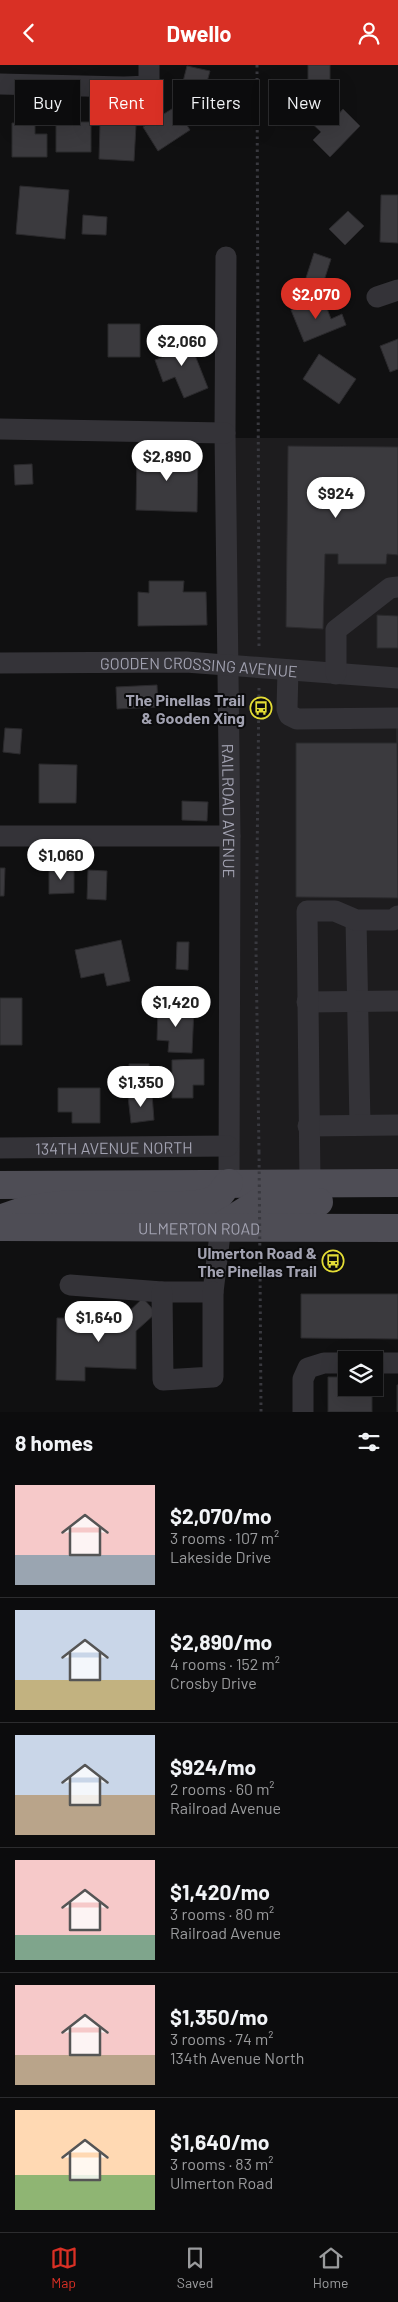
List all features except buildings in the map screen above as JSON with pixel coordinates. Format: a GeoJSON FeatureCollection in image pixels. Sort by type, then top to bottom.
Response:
{"type":"FeatureCollection","features":[{"type":"Feature","properties":{"kind":"main road"},"geometry":{"type":"LineString","coordinates":[[0,1219],[23,1210],[46,1207],[204,1203],[217,1198],[229,1183]]}},
{"type":"Feature","properties":{"kind":"main road"},"geometry":{"type":"LineString","coordinates":[[0,1194],[13,1185],[398,1183]]}},
{"type":"Feature","properties":{"kind":"main road"},"geometry":{"type":"LineString","coordinates":[[221,1226],[259,1202],[398,1202]]}},
{"type":"Feature","properties":{"kind":"main road","name":"ULMERTON ROAD"},"geometry":{"type":"LineString","coordinates":[[0,1227],[221,1226],[398,1228]]}},
{"type":"Feature","properties":{"kind":"street"},"geometry":{"type":"LineString","coordinates":[[0,84],[124,87],[149,75]]}},
{"type":"Feature","properties":{"kind":"street","name":"RAILROAD AVENUE"},"geometry":{"type":"LineString","coordinates":[[226,257],[225,433],[230,836],[229,1183]]}},
{"type":"Feature","properties":{"kind":"street"},"geometry":{"type":"LineString","coordinates":[[377,297],[398,290]]}},
{"type":"Feature","properties":{"kind":"street"},"geometry":{"type":"LineString","coordinates":[[0,429],[225,433]]}},
{"type":"Feature","properties":{"kind":"street"},"geometry":{"type":"LineString","coordinates":[[336,674],[336,630],[390,588],[398,587]]}},
{"type":"Feature","properties":{"kind":"street","name":"GOODEN CROSSING AVENUE"},"geometry":{"type":"LineString","coordinates":[[0,663],[186,662],[398,677]]}},
{"type":"Feature","properties":{"kind":"street"},"geometry":{"type":"LineString","coordinates":[[288,670],[287,709],[289,715],[297,719],[398,718]]}},
{"type":"Feature","properties":{"kind":"street"},"geometry":{"type":"LineString","coordinates":[[0,836],[230,836]]}},
{"type":"Feature","properties":{"kind":"street"},"geometry":{"type":"LineString","coordinates":[[310,1183],[307,911],[335,911],[356,920],[393,920],[398,915]]}},
{"type":"Feature","properties":{"kind":"street"},"geometry":{"type":"LineString","coordinates":[[356,920],[360,1125]]}},
{"type":"Feature","properties":{"kind":"street"},"geometry":{"type":"LineString","coordinates":[[308,1002],[398,1001]]}},
{"type":"Feature","properties":{"kind":"street"},"geometry":{"type":"LineString","coordinates":[[308,1125],[398,1125]]}},
{"type":"Feature","properties":{"kind":"street","name":"134TH AVENUE NORTH"},"geometry":{"type":"LineString","coordinates":[[0,1148],[228,1146]]}},
{"type":"Feature","properties":{"kind":"street"},"geometry":{"type":"LineString","coordinates":[[162,1292],[163,1380],[213,1377],[213,1292],[221,1226]]}},
{"type":"Feature","properties":{"kind":"street"},"geometry":{"type":"LineString","coordinates":[[70,1285],[162,1292],[213,1292]]}},
{"type":"Feature","properties":{"kind":"street"},"geometry":{"type":"LineString","coordinates":[[303,1412],[303,1379],[308,1368],[324,1363],[338,1363]]}},
{"type":"Feature","properties":{"kind":"street"},"geometry":{"type":"LineString","coordinates":[[383,1363],[398,1363]]}},
{"type":"Feature","properties":{"kind":"path"},"geometry":{"type":"LineString","coordinates":[[257,65],[259,668],[256,950],[262,1412]]}},
{"type":"Feature","properties":{"kind":"shaded area"},"geometry":{"type":"Polygon","coordinates":[[[234,438],[398,438],[398,668],[238,656],[234,438]]]}},
{"type":"Feature","properties":{"kind":"shaded area"},"geometry":{"type":"Polygon","coordinates":[[[237,675],[398,687],[398,1174],[237,1174],[237,675]]]}},
{"type":"Feature","properties":{"kind":"place","name":"The Pinellas Trail & Gooden Xing"},"geometry":{"type":"Point","coordinates":[261,708]}},
{"type":"Feature","properties":{"kind":"place","name":"Ulmerton Road & The Pinellas Trail"},"geometry":{"type":"Point","coordinates":[333,1261]}}]}
